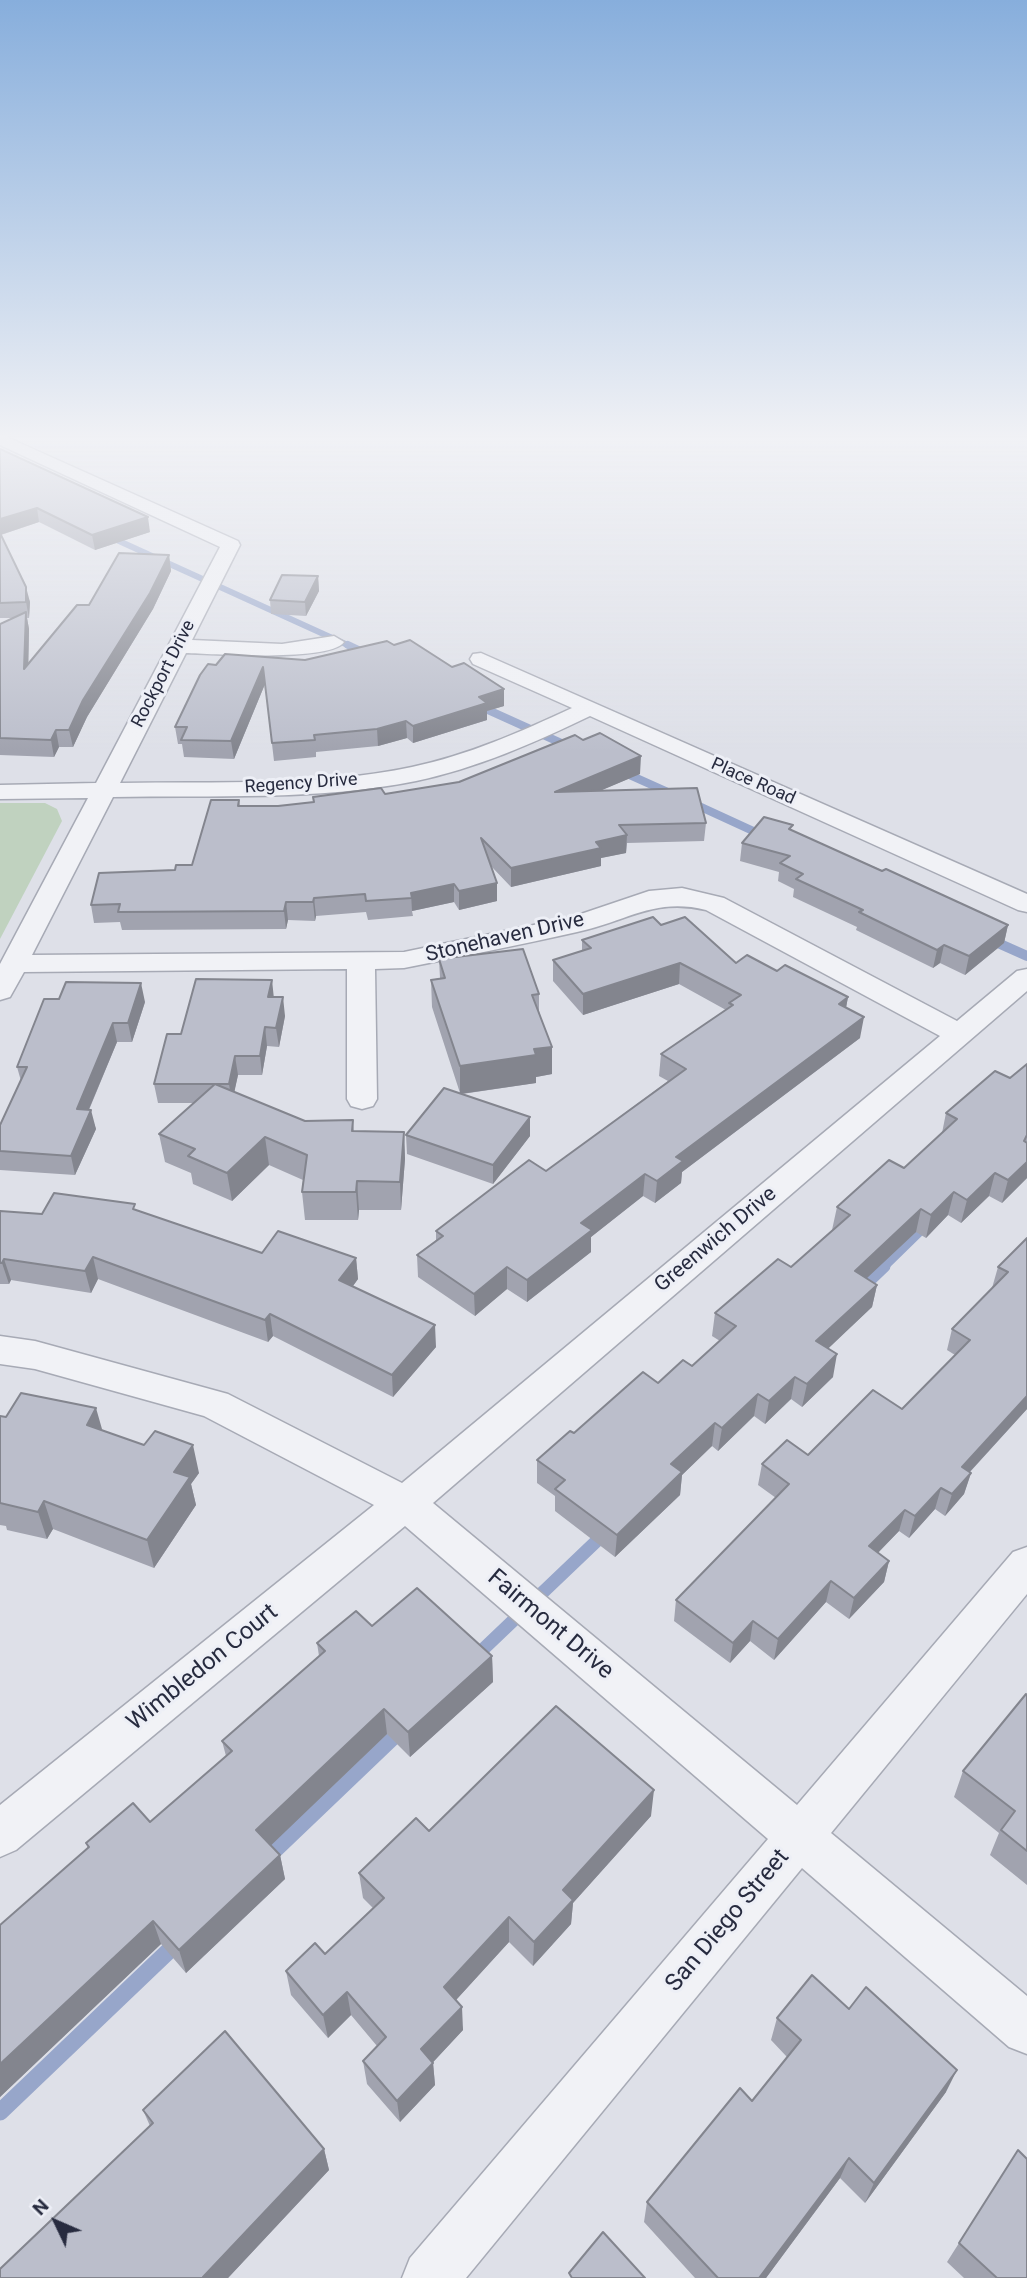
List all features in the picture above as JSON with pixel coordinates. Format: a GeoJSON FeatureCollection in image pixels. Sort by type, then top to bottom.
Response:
{"type":"FeatureCollection","features":[{"type":"Feature","properties":{"kind":"street","name":"Rockport Drive"},"geometry":{"type":"LineString","coordinates":[[0,991],[231,545],[219,539]]}},
{"type":"Feature","properties":{"kind":"street"},"geometry":{"type":"LineString","coordinates":[[178,646],[282,650],[334,642]]}},
{"type":"Feature","properties":{"kind":"street","name":"Place Road"},"geometry":{"type":"LineString","coordinates":[[481,659],[1027,904]]}},
{"type":"Feature","properties":{"kind":"street","name":"Regency Drive"},"geometry":{"type":"LineString","coordinates":[[0,792],[323,786],[414,774],[507,747],[588,709]]}},
{"type":"Feature","properties":{"kind":"street","name":"Stonehaven Drive"},"geometry":{"type":"LineString","coordinates":[[14,964],[404,960],[579,924],[649,899],[682,896],[715,904],[959,1034]]}},
{"type":"Feature","properties":{"kind":"street"},"geometry":{"type":"LineString","coordinates":[[361,961],[362,1099]]}},
{"type":"Feature","properties":{"kind":"street","name":"Greenwich Drive"},"geometry":{"type":"LineString","coordinates":[[405,1503],[1027,977]]}},
{"type":"Feature","properties":{"kind":"street","name":"Fairmont Drive"},"geometry":{"type":"LineString","coordinates":[[0,1350],[35,1355],[215,1404],[405,1503],[1027,2029]]}},
{"type":"Feature","properties":{"kind":"street","name":"Wimbledon Court"},"geometry":{"type":"LineString","coordinates":[[0,1834],[405,1503]]}},
{"type":"Feature","properties":{"kind":"street","name":"San Diego Street"},"geometry":{"type":"LineString","coordinates":[[430,2278],[1027,1564]]}},
{"type":"Feature","properties":{"kind":"green space"},"geometry":{"type":"Polygon","coordinates":[[[0,803],[45,803],[57,809],[62,821],[0,939],[0,803]]]}},
{"type":"Feature","properties":{"kind":"building"},"geometry":{"type":"Polygon","coordinates":[[[0,539],[3,539],[26,587],[26,602],[0,603],[0,539]]]}},
{"type":"Feature","properties":{"kind":"building"},"geometry":{"type":"Polygon","coordinates":[[[119,553],[169,555],[150,593],[83,700],[69,730],[56,730],[51,740],[0,738],[0,624],[26,612],[24,669],[77,605],[89,605],[119,553]]]}},
{"type":"Feature","properties":{"kind":"building"},"geometry":{"type":"Polygon","coordinates":[[[282,575],[318,576],[305,602],[270,600],[282,575]]]}},
{"type":"Feature","properties":{"kind":"building"},"geometry":{"type":"Polygon","coordinates":[[[410,640],[452,667],[464,663],[504,689],[479,697],[487,703],[413,726],[406,721],[377,729],[314,735],[315,740],[272,743],[263,667],[231,741],[181,740],[187,727],[175,727],[200,675],[208,664],[216,665],[225,654],[305,660],[387,641],[394,645],[410,640]]]}},
{"type":"Feature","properties":{"kind":"building"},"geometry":{"type":"Polygon","coordinates":[[[600,733],[641,756],[555,792],[697,788],[706,823],[619,825],[627,835],[596,842],[601,848],[511,868],[481,838],[497,883],[459,891],[454,884],[411,893],[412,898],[366,901],[365,894],[314,898],[313,902],[286,902],[284,911],[118,912],[120,904],[91,905],[99,873],[175,870],[176,865],[192,865],[211,800],[239,800],[238,806],[278,806],[314,802],[313,797],[381,788],[385,794],[459,782],[575,735],[583,740],[600,733]]]}},
{"type":"Feature","properties":{"kind":"building"},"geometry":{"type":"Polygon","coordinates":[[[764,817],[793,825],[789,829],[882,871],[886,869],[1008,925],[969,956],[944,945],[937,950],[859,912],[863,910],[796,879],[803,874],[780,863],[790,856],[742,843],[764,817]]]}},
{"type":"Feature","properties":{"kind":"building"},"geometry":{"type":"Polygon","coordinates":[[[653,917],[661,925],[685,917],[736,963],[747,955],[777,971],[785,965],[848,997],[839,1004],[864,1017],[676,1157],[683,1161],[657,1181],[645,1174],[581,1223],[592,1230],[527,1280],[507,1267],[474,1294],[417,1255],[443,1236],[436,1231],[529,1160],[546,1171],[686,1069],[661,1054],[733,1005],[729,1003],[741,995],[680,963],[583,994],[553,960],[591,948],[582,940],[653,917]]]}},
{"type":"Feature","properties":{"kind":"building"},"geometry":{"type":"Polygon","coordinates":[[[523,949],[539,994],[532,995],[552,1047],[534,1049],[536,1055],[460,1066],[431,980],[445,978],[439,959],[523,949]]]}},
{"type":"Feature","properties":{"kind":"building"},"geometry":{"type":"Polygon","coordinates":[[[196,979],[272,980],[268,997],[283,997],[276,1028],[265,1027],[260,1056],[235,1056],[229,1084],[154,1084],[167,1034],[181,1034],[196,979]]]}},
{"type":"Feature","properties":{"kind":"building"},"geometry":{"type":"Polygon","coordinates":[[[66,982],[141,983],[128,1023],[113,1023],[77,1109],[91,1110],[71,1156],[0,1151],[0,1125],[27,1067],[17,1067],[44,999],[59,999],[66,982]]]}},
{"type":"Feature","properties":{"kind":"building"},"geometry":{"type":"Polygon","coordinates":[[[1027,1064],[1027,1135],[1024,1141],[1027,1143],[1027,1162],[1008,1180],[995,1173],[967,1200],[954,1192],[931,1215],[921,1209],[855,1271],[877,1285],[816,1341],[837,1354],[807,1384],[795,1377],[769,1401],[758,1394],[722,1428],[715,1423],[671,1464],[682,1472],[617,1535],[555,1489],[565,1480],[537,1460],[570,1431],[574,1433],[643,1372],[658,1383],[683,1360],[692,1366],[736,1326],[715,1313],[778,1259],[791,1267],[850,1215],[837,1207],[889,1160],[904,1168],[957,1119],[946,1113],[995,1071],[1010,1078],[1027,1064]]]}},
{"type":"Feature","properties":{"kind":"building"},"geometry":{"type":"Polygon","coordinates":[[[215,1084],[305,1121],[353,1120],[352,1131],[404,1132],[400,1182],[357,1181],[356,1192],[302,1192],[307,1155],[265,1137],[227,1173],[188,1156],[195,1149],[159,1134],[215,1084]]]}},
{"type":"Feature","properties":{"kind":"building"},"geometry":{"type":"Polygon","coordinates":[[[444,1088],[530,1117],[493,1165],[406,1135],[444,1088]]]}},
{"type":"Feature","properties":{"kind":"building"},"geometry":{"type":"Polygon","coordinates":[[[54,1193],[135,1204],[133,1209],[262,1253],[278,1231],[356,1258],[339,1280],[435,1325],[392,1375],[270,1314],[265,1320],[93,1257],[85,1271],[4,1259],[0,1263],[0,1211],[42,1214],[54,1193]]]}},
{"type":"Feature","properties":{"kind":"building"},"geometry":{"type":"Polygon","coordinates":[[[1027,1238],[1027,1396],[962,1467],[971,1473],[952,1494],[941,1488],[915,1516],[905,1510],[869,1546],[889,1561],[854,1598],[831,1581],[778,1639],[753,1621],[733,1643],[676,1600],[789,1484],[762,1464],[787,1440],[808,1455],[873,1390],[902,1409],[970,1340],[952,1329],[1008,1272],[998,1267],[1027,1238]]]}},
{"type":"Feature","properties":{"kind":"building"},"geometry":{"type":"Polygon","coordinates":[[[21,1393],[96,1408],[87,1425],[144,1445],[155,1431],[193,1445],[174,1472],[190,1477],[147,1540],[44,1501],[38,1512],[0,1503],[0,1416],[6,1417],[21,1393]]]}},
{"type":"Feature","properties":{"kind":"building"},"geometry":{"type":"Polygon","coordinates":[[[417,1588],[492,1656],[408,1732],[384,1709],[256,1830],[280,1855],[179,1950],[153,1921],[0,2064],[0,1925],[89,1847],[86,1843],[133,1803],[150,1822],[232,1751],[222,1741],[325,1651],[317,1643],[356,1611],[372,1626],[417,1588]]]}},
{"type":"Feature","properties":{"kind":"building"},"geometry":{"type":"Polygon","coordinates":[[[1026,1694],[1027,1851],[1001,1830],[1015,1811],[963,1771],[1026,1694]]]}},
{"type":"Feature","properties":{"kind":"building"},"geometry":{"type":"Polygon","coordinates":[[[556,1706],[654,1790],[563,1890],[573,1900],[534,1942],[509,1917],[444,1987],[462,2007],[421,2049],[433,2063],[397,2101],[363,2061],[386,2037],[347,1992],[323,2015],[286,1971],[315,1943],[325,1954],[384,1898],[359,1873],[416,1818],[429,1831],[556,1706]]]}},
{"type":"Feature","properties":{"kind":"building"},"geometry":{"type":"Polygon","coordinates":[[[812,1975],[849,2009],[866,1987],[957,2070],[874,2183],[849,2158],[759,2278],[718,2278],[647,2202],[740,2088],[752,2101],[801,2040],[777,2018],[812,1975]]]}},
{"type":"Feature","properties":{"kind":"building"},"geometry":{"type":"Polygon","coordinates":[[[225,2031],[324,2149],[204,2278],[0,2278],[0,2269],[153,2123],[143,2110],[225,2031]]]}},
{"type":"Feature","properties":{"kind":"building"},"geometry":{"type":"Polygon","coordinates":[[[1018,2150],[1027,2159],[1027,2278],[997,2278],[959,2243],[1018,2150]]]}},
{"type":"Feature","properties":{"kind":"building"},"geometry":{"type":"Polygon","coordinates":[[[603,2232],[645,2278],[572,2278],[569,2273],[603,2232]]]}},
{"type":"Feature","properties":{"kind":"waterway"},"geometry":{"type":"LineString","coordinates":[[115,539],[352,647]]}},
{"type":"Feature","properties":{"kind":"waterway"},"geometry":{"type":"LineString","coordinates":[[348,645],[367,654]]}},
{"type":"Feature","properties":{"kind":"waterway"},"geometry":{"type":"LineString","coordinates":[[477,705],[570,747]]}},
{"type":"Feature","properties":{"kind":"waterway"},"geometry":{"type":"LineString","coordinates":[[623,772],[672,794]]}},
{"type":"Feature","properties":{"kind":"waterway"},"geometry":{"type":"LineString","coordinates":[[690,802],[764,836]]}},
{"type":"Feature","properties":{"kind":"waterway"},"geometry":{"type":"LineString","coordinates":[[989,939],[1027,956]]}},
{"type":"Feature","properties":{"kind":"waterway"},"geometry":{"type":"LineString","coordinates":[[882,1268],[926,1225]]}},
{"type":"Feature","properties":{"kind":"waterway"},"geometry":{"type":"LineString","coordinates":[[860,1289],[884,1266]]}},
{"type":"Feature","properties":{"kind":"waterway"},"geometry":{"type":"LineString","coordinates":[[475,1657],[605,1533]]}},
{"type":"Feature","properties":{"kind":"waterway"},"geometry":{"type":"LineString","coordinates":[[266,1858],[401,1729]]}},
{"type":"Feature","properties":{"kind":"waterway"},"geometry":{"type":"LineString","coordinates":[[0,2112],[178,1942]]}}]}
